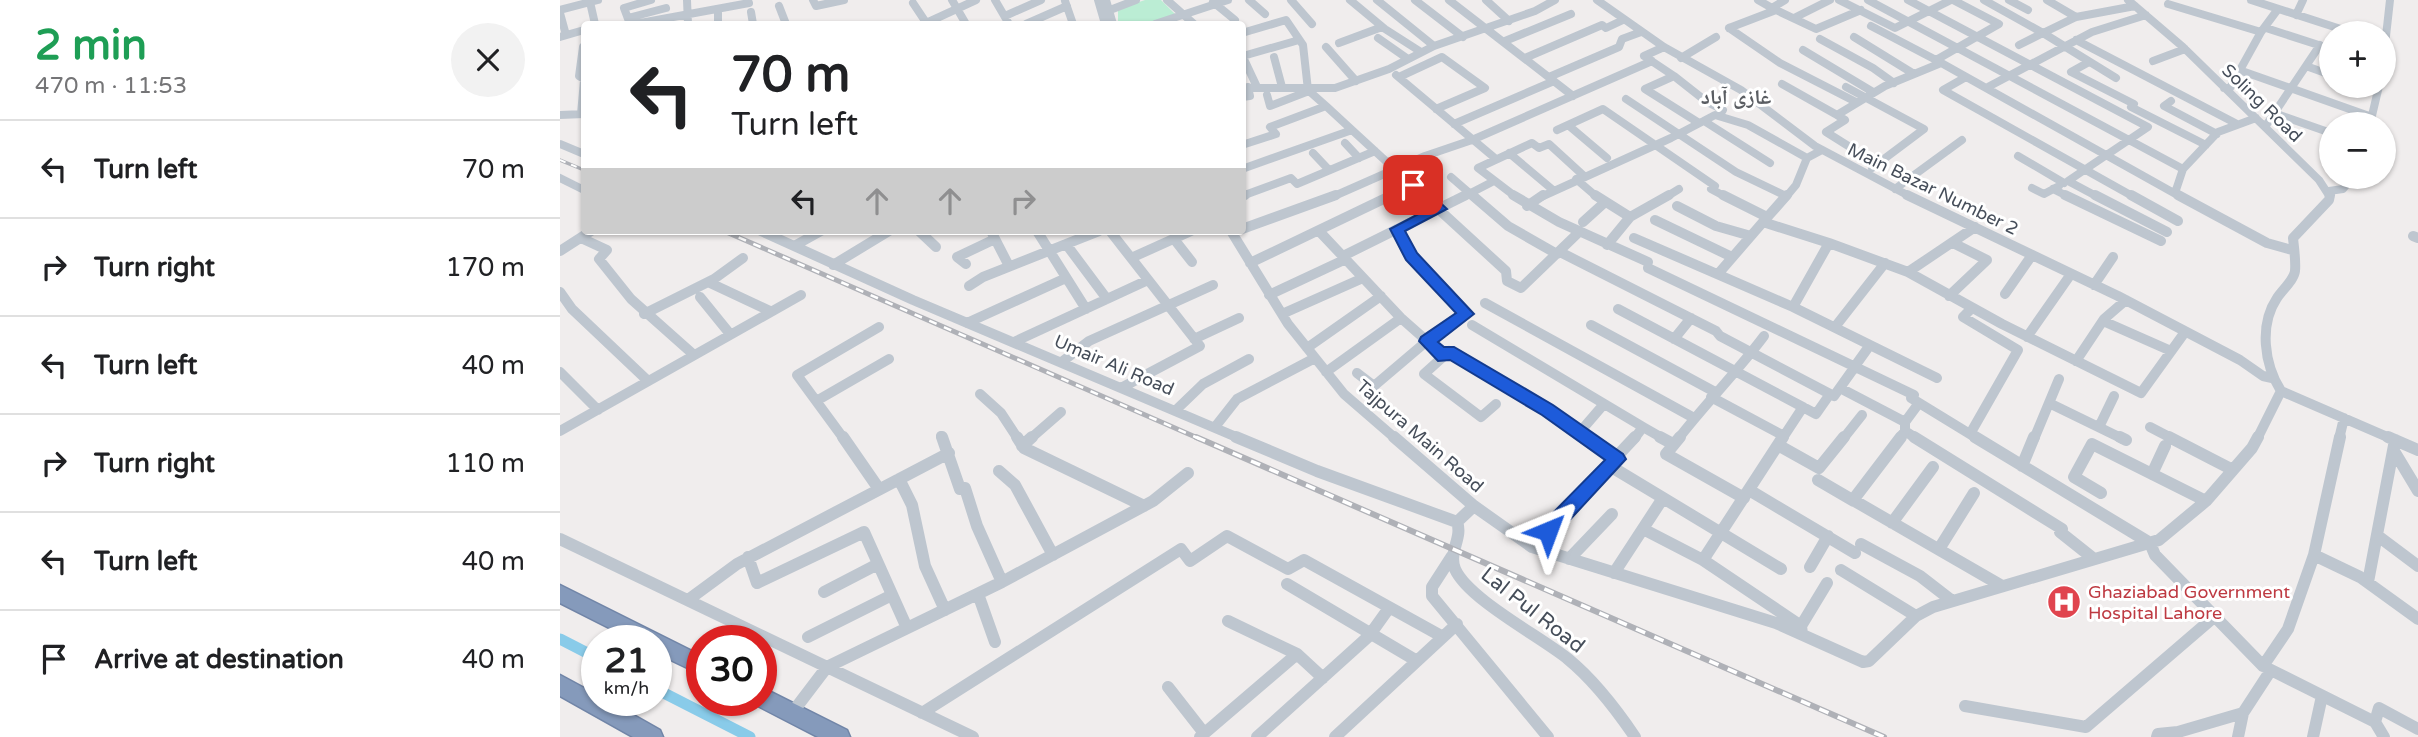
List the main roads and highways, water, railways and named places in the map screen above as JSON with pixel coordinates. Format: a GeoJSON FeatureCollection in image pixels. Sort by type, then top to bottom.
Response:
{"type":"FeatureCollection","features":[{"type":"Feature","properties":{"kind":"highway"},"geometry":{"type":"LineString","coordinates":[[560,594],[621,625]]}},
{"type":"Feature","properties":{"kind":"highway"},"geometry":{"type":"LineString","coordinates":[[560,685],[653,737]]}},
{"type":"Feature","properties":{"kind":"highway"},"geometry":{"type":"LineString","coordinates":[[777,705],[840,737]]}},
{"type":"Feature","properties":{"kind":"waterway"},"geometry":{"type":"LineString","coordinates":[[560,639],[581,650]]}},
{"type":"Feature","properties":{"kind":"waterway"},"geometry":{"type":"LineString","coordinates":[[672,697],[750,737]]}},
{"type":"Feature","properties":{"kind":"railway"},"geometry":{"type":"LineString","coordinates":[[560,160],[581,169]]}},
{"type":"Feature","properties":{"kind":"railway"},"geometry":{"type":"LineString","coordinates":[[733,235],[1200,439]]}},
{"type":"Feature","properties":{"kind":"railway"},"geometry":{"type":"LineString","coordinates":[[1196,437],[1884,737]]}},
{"type":"Feature","properties":{"kind":"place","name":"Ghaziabad Government Hospital Lahore"},"geometry":{"type":"Point","coordinates":[2064,602]}},
{"type":"Feature","properties":{"kind":"district","name":"غازى آباد"},"geometry":{"type":"Point","coordinates":[1736,97]}}]}
